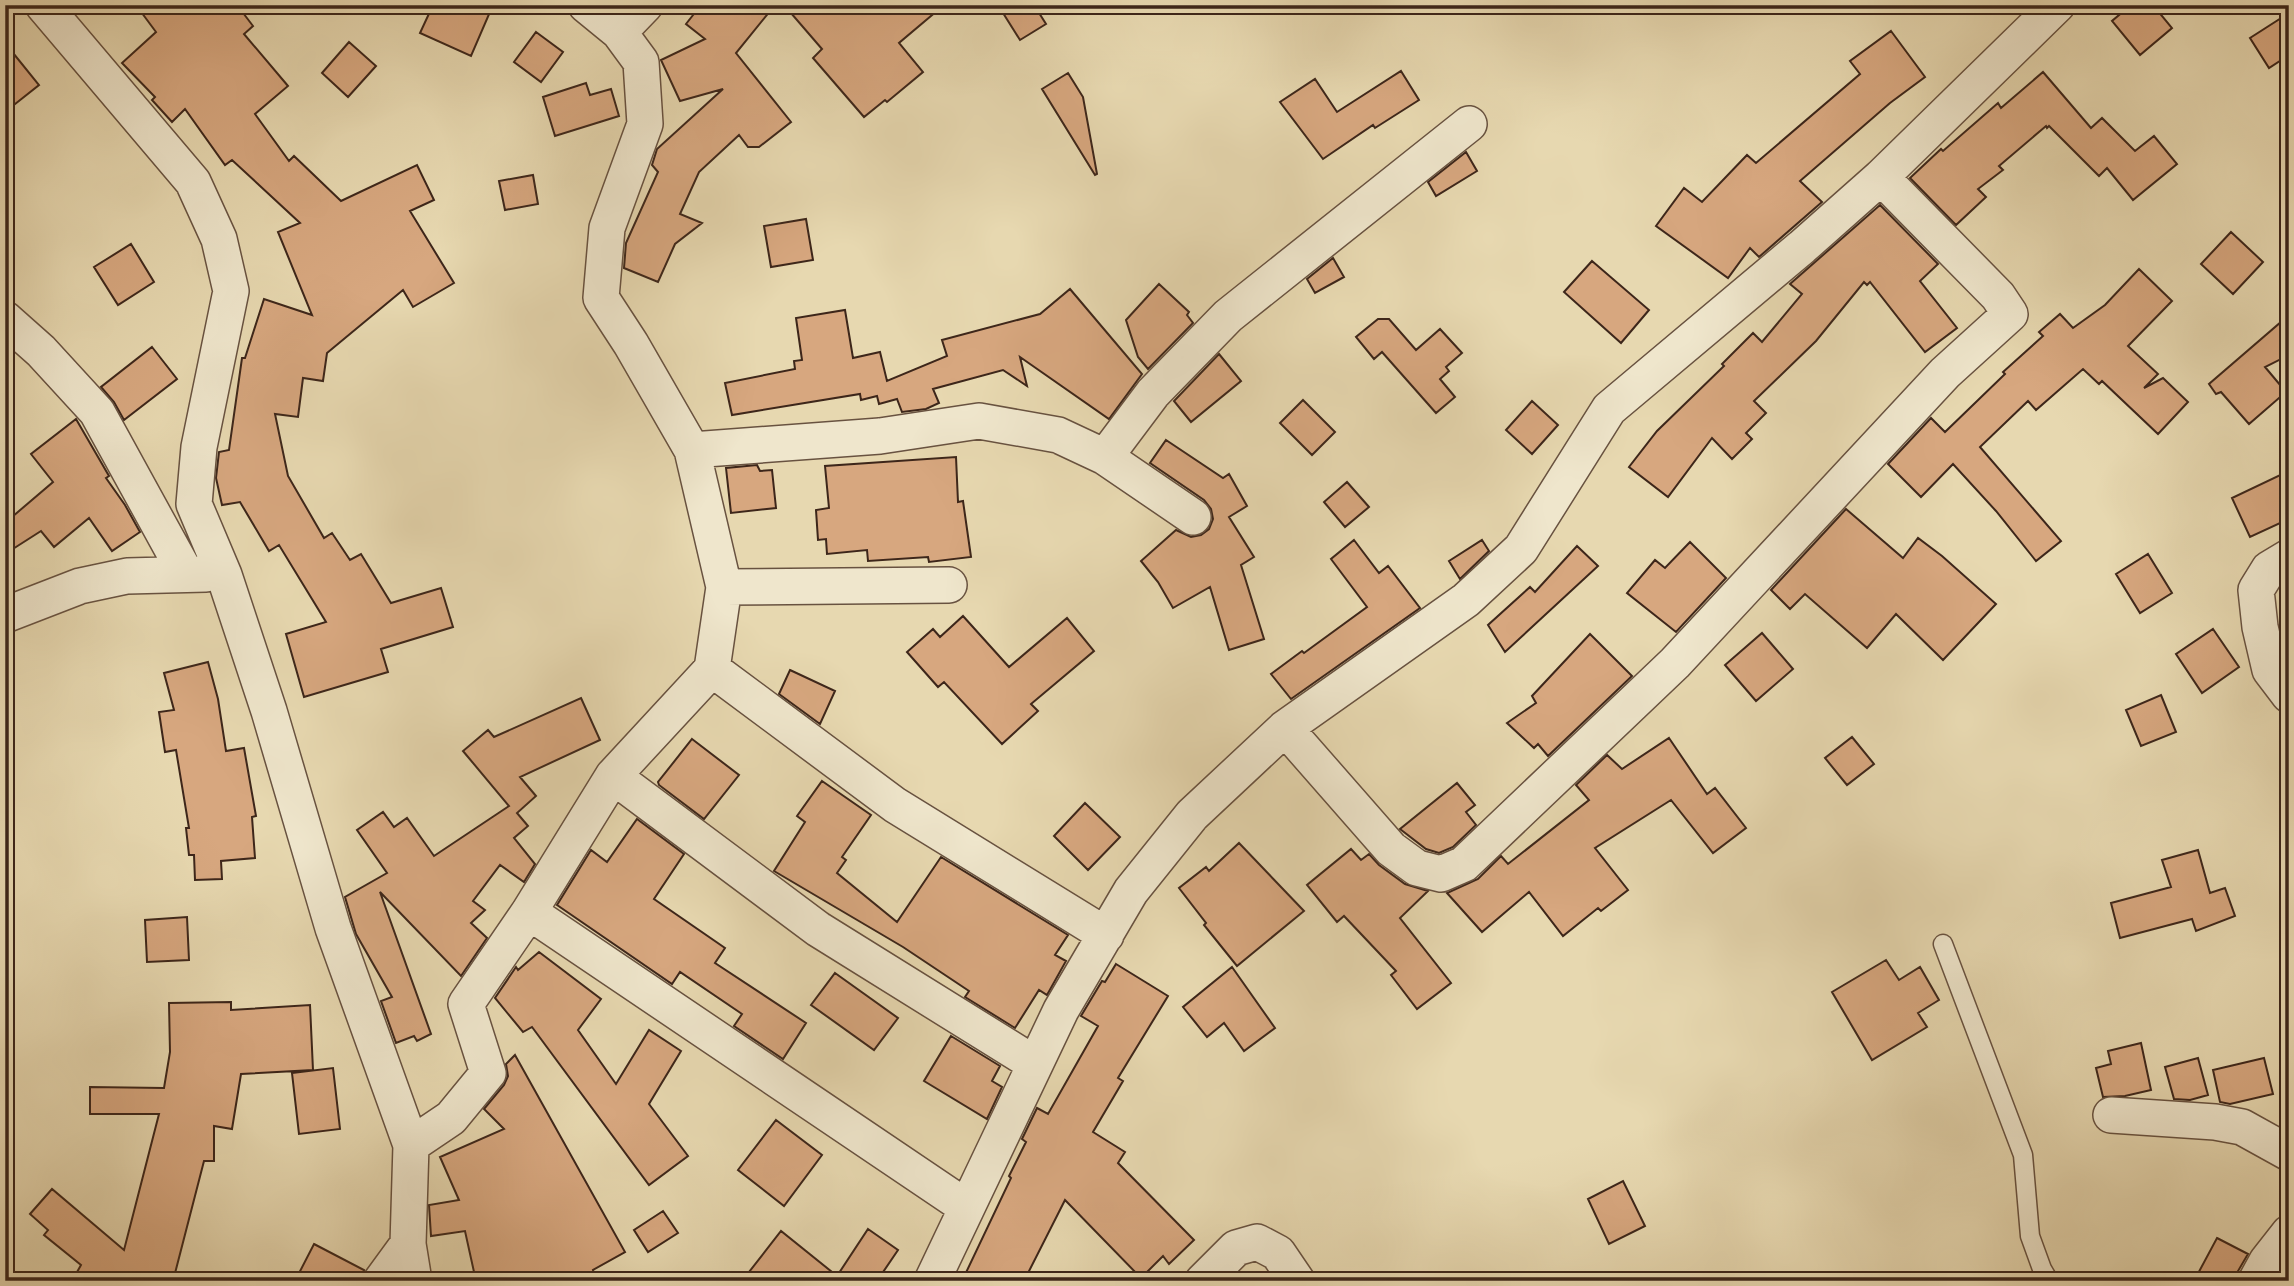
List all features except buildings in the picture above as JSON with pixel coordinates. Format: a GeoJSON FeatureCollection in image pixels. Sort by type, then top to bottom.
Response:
{"type":"FeatureCollection","features":[{"type":"Feature","properties":{"kind":"street"},"geometry":{"type":"LineString","coordinates":[[43,5],[193,182],[219,239],[231,291],[199,447],[194,504],[224,575],[269,711],[333,928],[411,1145],[408,1244],[414,1281]]}},
{"type":"Feature","properties":{"kind":"street"},"geometry":{"type":"LineString","coordinates":[[411,1145],[451,1118],[488,1073],[466,1004],[529,912],[614,776],[712,669],[723,587],[692,450],[631,344],[601,298],[607,228],[660,118],[641,62],[619,32],[586,5]]}},
{"type":"Feature","properties":{"kind":"street"},"geometry":{"type":"LineString","coordinates":[[619,32],[645,5]]}},
{"type":"Feature","properties":{"kind":"street"},"geometry":{"type":"LineString","coordinates":[[932,1281],[1061,1010],[1132,891],[1192,814],[1285,728],[1466,600],[1512,558],[1521,549],[1609,409],[1881,177],[2057,5]]}},
{"type":"Feature","properties":{"kind":"street"},"geometry":{"type":"LineString","coordinates":[[1105,457],[1153,393],[1228,316],[1469,124]]}},
{"type":"Feature","properties":{"kind":"street"},"geometry":{"type":"LineString","coordinates":[[1285,728],[1391,849],[1417,868],[1441,874],[1464,864],[1675,663],[1945,373],[2010,314],[1998,296],[1881,177]]}},
{"type":"Feature","properties":{"kind":"street"},"geometry":{"type":"LineString","coordinates":[[5,319],[41,351],[97,412],[186,574]]}},
{"type":"Feature","properties":{"kind":"street"},"geometry":{"type":"LineString","coordinates":[[692,450],[880,436],[979,421],[1058,435],[1105,457],[1193,517]]}},
{"type":"Feature","properties":{"kind":"street"},"geometry":{"type":"LineString","coordinates":[[2289,557],[2270,569],[2256,590],[2260,627],[2270,670],[2289,695]]}},
{"type":"Feature","properties":{"kind":"street"},"geometry":{"type":"LineString","coordinates":[[5,615],[80,586],[128,576],[224,575]]}},
{"type":"Feature","properties":{"kind":"street"},"geometry":{"type":"LineString","coordinates":[[723,587],[949,585]]}},
{"type":"Feature","properties":{"kind":"street"},"geometry":{"type":"LineString","coordinates":[[712,669],[895,805],[1106,935]]}},
{"type":"Feature","properties":{"kind":"street"},"geometry":{"type":"LineString","coordinates":[[614,776],[818,929],[1035,1064]]}},
{"type":"Feature","properties":{"kind":"street"},"geometry":{"type":"LineString","coordinates":[[529,912],[967,1207]]}},
{"type":"Feature","properties":{"kind":"street"},"geometry":{"type":"LineString","coordinates":[[2111,1115],[2215,1122],[2242,1127],[2289,1153]]}},
{"type":"Feature","properties":{"kind":"street"},"geometry":{"type":"LineString","coordinates":[[2256,1281],[2267,1261],[2289,1233]]}},
{"type":"Feature","properties":{"kind":"street"},"geometry":{"type":"LineString","coordinates":[[1203,1281],[1236,1248],[1256,1242],[1278,1253],[1297,1281]]}},
{"type":"Feature","properties":{"kind":"street"},"geometry":{"type":"LineString","coordinates":[[381,1281],[408,1244]]}},
{"type":"Feature","properties":{"kind":"lane"},"geometry":{"type":"LineString","coordinates":[[1943,944],[2023,1154],[2030,1236],[2049,1281]]}}]}
